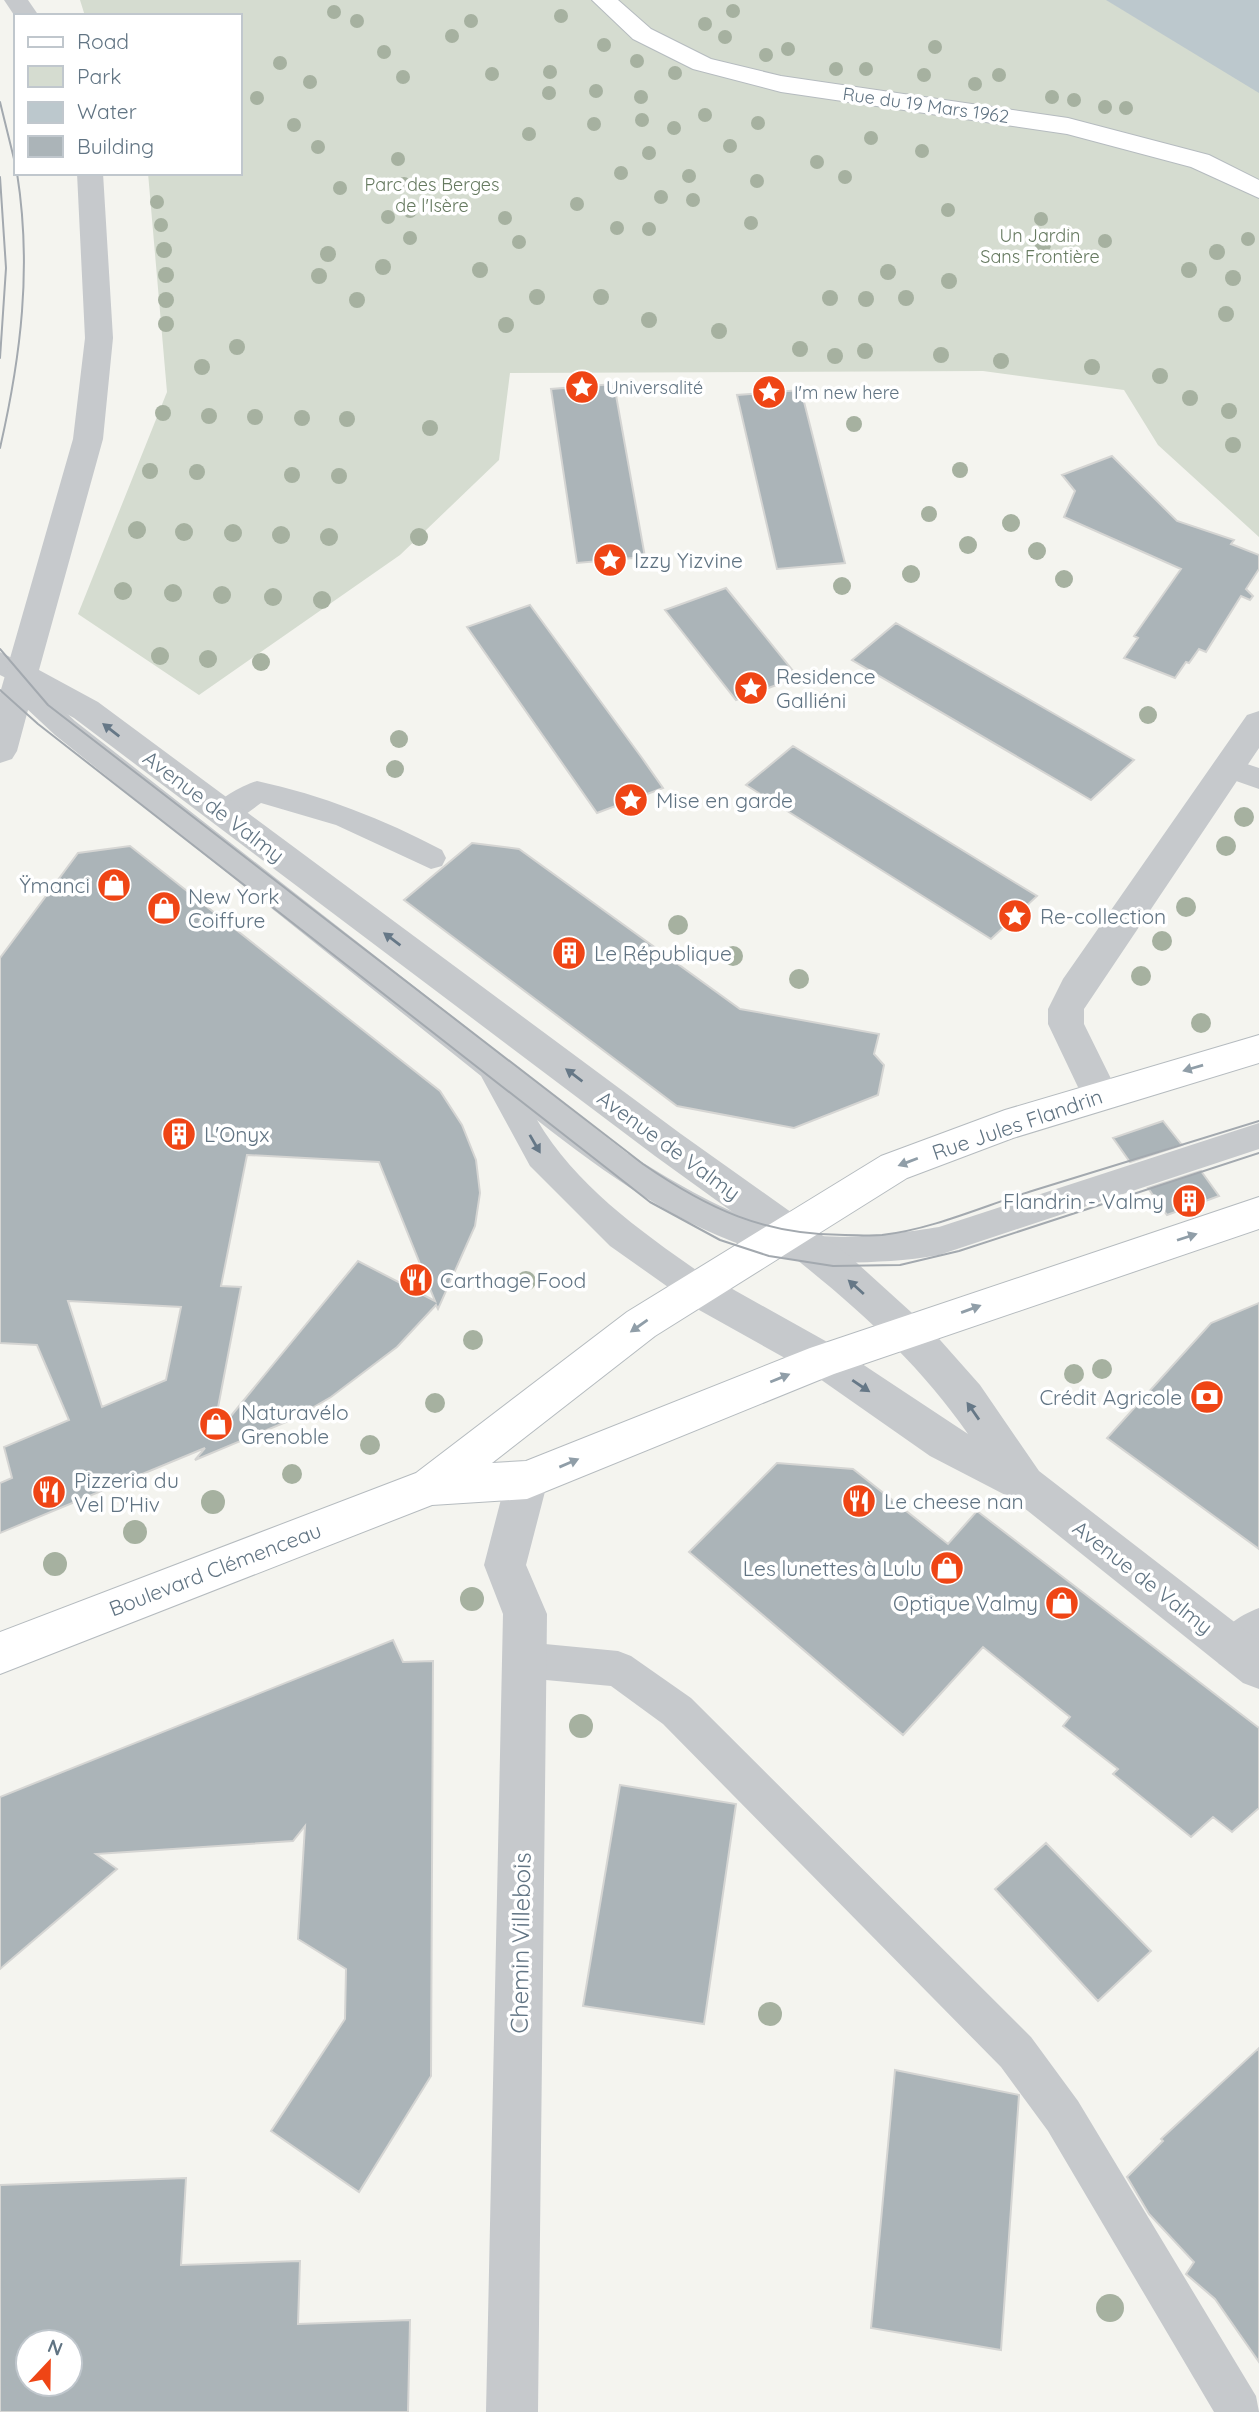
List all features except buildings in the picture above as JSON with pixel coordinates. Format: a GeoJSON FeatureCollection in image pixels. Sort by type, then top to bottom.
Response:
{"type":"FeatureCollection","features":[{"type":"Feature","properties":{"kind":"main road","name":"Rue du 19 Mars 1962"},"geometry":{"type":"LineString","coordinates":[[604,0],[642,34],[702,64],[781,84],[1068,126],[1200,161],[1259,190]]}},
{"type":"Feature","properties":{"kind":"main road","name":"Rue Jules Flandrin"},"geometry":{"type":"LineString","coordinates":[[697,1289],[791,1240],[894,1167],[1005,1125],[1259,1049]]}},
{"type":"Feature","properties":{"kind":"main road"},"geometry":{"type":"LineString","coordinates":[[907,1332],[1259,1213]]}},
{"type":"Feature","properties":{"kind":"main road","name":"Boulevard Clémenceau"},"geometry":{"type":"LineString","coordinates":[[0,1653],[431,1486],[641,1324],[697,1289]]}},
{"type":"Feature","properties":{"kind":"main road","name":"Boulevard Clémenceau"},"geometry":{"type":"LineString","coordinates":[[431,1486],[527,1480],[824,1360],[907,1332]]}},
{"type":"Feature","properties":{"kind":"street"},"geometry":{"type":"LineString","coordinates":[[0,751],[11,668],[88,439],[99,338],[90,175]]}},
{"type":"Feature","properties":{"kind":"street","name":"Avenue de Valmy"},"geometry":{"type":"LineString","coordinates":[[11,668],[86,710],[657,1137],[907,1332],[958,1388],[1028,1486]]}},
{"type":"Feature","properties":{"kind":"street"},"geometry":{"type":"LineString","coordinates":[[1100,1095],[1066,1024],[1066,1009],[1076,989],[1244,774],[1259,723]]}},
{"type":"Feature","properties":{"kind":"street","name":"Avenue de Valmy"},"geometry":{"type":"LineString","coordinates":[[697,1289],[824,1360],[945,1443],[1028,1486],[1251,1648]]}},
{"type":"Feature","properties":{"kind":"street","name":"Chemin Villebois"},"geometry":{"type":"LineString","coordinates":[[512,2412],[525,1614],[505,1565],[527,1480]]}},
{"type":"Feature","properties":{"kind":"lane"},"geometry":{"type":"LineString","coordinates":[[11,668],[36,701],[65,728],[488,1064]]}},
{"type":"Feature","properties":{"kind":"lane"},"geometry":{"type":"LineString","coordinates":[[223,814],[257,792],[280,796],[333,812],[384,832],[431,858]]}},
{"type":"Feature","properties":{"kind":"lane","name":"Avenue de Valmy"},"geometry":{"type":"LineString","coordinates":[[488,1064],[615,1162],[667,1195],[733,1228],[791,1240]]}},
{"type":"Feature","properties":{"kind":"lane","name":"Avenue de Valmy"},"geometry":{"type":"LineString","coordinates":[[488,1064],[542,1157],[622,1236],[697,1289]]}},
{"type":"Feature","properties":{"kind":"lane"},"geometry":{"type":"LineString","coordinates":[[791,1240],[900,1248],[939,1241],[1259,1136]]}},
{"type":"Feature","properties":{"kind":"lane"},"geometry":{"type":"LineString","coordinates":[[524,1660],[618,1669],[677,1711],[1016,2052],[1063,2116],[1240,2412]]}},
{"type":"Feature","properties":{"kind":"green space","name":"Parc des Berges de l'Isère"},"geometry":{"type":"Polygon","coordinates":[[[80,0],[1107,0],[1259,92],[1259,537],[1158,445],[1124,390],[983,371],[510,373],[499,460],[400,555],[199,695],[78,614],[167,392],[148,175],[242,175],[242,14],[84,14],[80,0]]]}},
{"type":"Feature","properties":{"kind":"water"},"geometry":{"type":"Polygon","coordinates":[[[1106,0],[1259,0],[1259,93],[1106,0]]]}},
{"type":"Feature","properties":{"kind":"tram line"},"geometry":{"type":"LineString","coordinates":[[0,102],[14,159]]}},
{"type":"Feature","properties":{"kind":"tram line"},"geometry":{"type":"LineString","coordinates":[[0,448],[14,379],[22,311],[24,243],[17,175]]}},
{"type":"Feature","properties":{"kind":"tram line"},"geometry":{"type":"LineString","coordinates":[[0,177],[6,268],[0,358]]}},
{"type":"Feature","properties":{"kind":"tram line"},"geometry":{"type":"LineString","coordinates":[[0,649],[48,705],[643,1164],[691,1194],[738,1216],[788,1230],[816,1234],[882,1235],[901,1232],[1259,1121]]}},
{"type":"Feature","properties":{"kind":"tram line"},"geometry":{"type":"LineString","coordinates":[[0,690],[38,724],[650,1202],[720,1240],[769,1256],[833,1266],[900,1265],[959,1251],[1259,1153]]}},
{"type":"Feature","properties":{"kind":"place","name":"Universalité"},"geometry":{"type":"Point","coordinates":[582,387]}},
{"type":"Feature","properties":{"kind":"place","name":"I'm new here"},"geometry":{"type":"Point","coordinates":[769,392]}},
{"type":"Feature","properties":{"kind":"place","name":"Izzy Yizvine"},"geometry":{"type":"Point","coordinates":[610,560]}},
{"type":"Feature","properties":{"kind":"place","name":"Residence Galliéni"},"geometry":{"type":"Point","coordinates":[751,688]}},
{"type":"Feature","properties":{"kind":"place","name":"Mise en garde"},"geometry":{"type":"Point","coordinates":[631,800]}},
{"type":"Feature","properties":{"kind":"place","name":"Ÿmanci"},"geometry":{"type":"Point","coordinates":[114,885]}},
{"type":"Feature","properties":{"kind":"place","name":"New York Coiffure"},"geometry":{"type":"Point","coordinates":[164,908]}},
{"type":"Feature","properties":{"kind":"place","name":"Re-collection"},"geometry":{"type":"Point","coordinates":[1015,916]}},
{"type":"Feature","properties":{"kind":"place","name":"Le République"},"geometry":{"type":"Point","coordinates":[569,953]}},
{"type":"Feature","properties":{"kind":"place","name":"L'Onyx"},"geometry":{"type":"Point","coordinates":[179,1134]}},
{"type":"Feature","properties":{"kind":"place","name":"Flandrin - Valmy"},"geometry":{"type":"Point","coordinates":[1189,1201]}},
{"type":"Feature","properties":{"kind":"place","name":"Carthage Food"},"geometry":{"type":"Point","coordinates":[416,1280]}},
{"type":"Feature","properties":{"kind":"place","name":"Crédit Agricole"},"geometry":{"type":"Point","coordinates":[1207,1397]}},
{"type":"Feature","properties":{"kind":"place","name":"Naturavélo Grenoble"},"geometry":{"type":"Point","coordinates":[216,1424]}},
{"type":"Feature","properties":{"kind":"place","name":"Pizzeria du Vel D'Hiv"},"geometry":{"type":"Point","coordinates":[49,1492]}},
{"type":"Feature","properties":{"kind":"place","name":"Le cheese nan"},"geometry":{"type":"Point","coordinates":[859,1501]}},
{"type":"Feature","properties":{"kind":"place","name":"Les lunettes à Lulu"},"geometry":{"type":"Point","coordinates":[947,1568]}},
{"type":"Feature","properties":{"kind":"place","name":"Optique Valmy"},"geometry":{"type":"Point","coordinates":[1062,1603]}},
{"type":"Feature","properties":{"kind":"park label","name":"Un Jardin Sans Frontière"},"geometry":{"type":"Point","coordinates":[1040,245]}}]}
